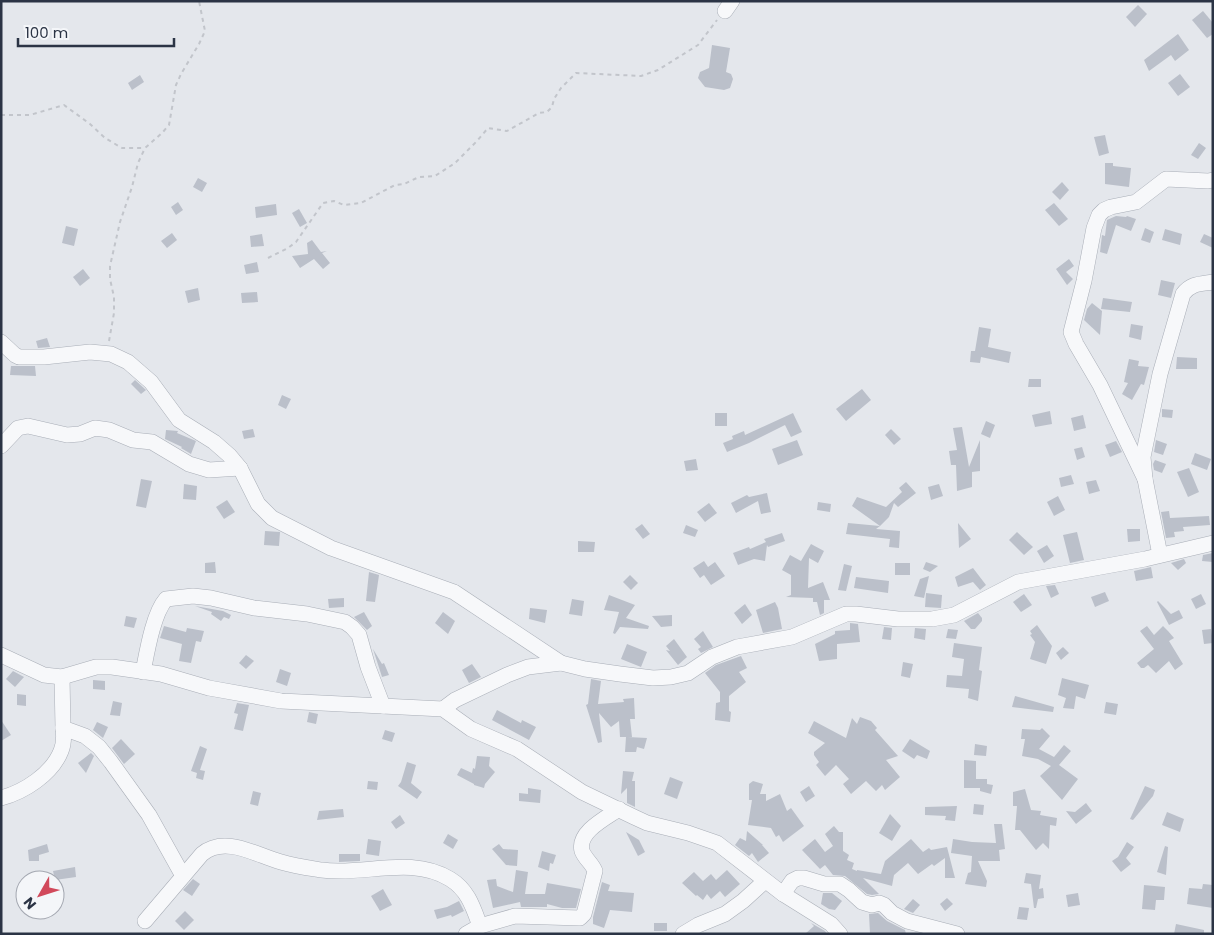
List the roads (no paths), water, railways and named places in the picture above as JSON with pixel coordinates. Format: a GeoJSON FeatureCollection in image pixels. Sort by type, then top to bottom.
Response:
{"type":"FeatureCollection","features":[{"type":"Feature","properties":{"kind":"street"},"geometry":{"type":"LineString","coordinates":[[1145,479],[1100,386],[1071,332],[1084,281],[1094,228],[1099,215],[1104,210],[1136,202],[1166,179],[1211,182]]}},
{"type":"Feature","properties":{"kind":"street"},"geometry":{"type":"LineString","coordinates":[[1160,555],[1145,479],[1143,457],[1147,432],[1160,374],[1180,302],[1188,288],[1194,285],[1213,282]]}},
{"type":"Feature","properties":{"kind":"street"},"geometry":{"type":"LineString","coordinates":[[4,349],[15,355],[27,357],[90,352],[111,354],[128,362],[151,382],[179,420],[214,442],[240,468],[258,504],[272,518],[331,548],[454,592],[561,663],[585,669],[653,678],[671,677],[688,673],[712,656],[737,647],[792,637],[846,614],[923,619],[954,615],[1018,582],[1213,543]]}},
{"type":"Feature","properties":{"kind":"street"},"geometry":{"type":"LineString","coordinates":[[1,446],[18,428],[28,426],[67,435],[80,434],[95,428],[109,430],[133,440],[152,442],[189,464],[209,470],[240,468]]}},
{"type":"Feature","properties":{"kind":"street"},"geometry":{"type":"LineString","coordinates":[[144,672],[150,640],[158,614],[166,599],[193,596],[211,598],[254,608],[307,614],[345,622],[352,626],[359,636],[368,667],[383,706]]}},
{"type":"Feature","properties":{"kind":"street"},"geometry":{"type":"LineString","coordinates":[[1,655],[44,675],[62,677],[96,666],[112,667],[161,674],[209,688],[281,700],[442,709],[471,729],[517,749],[582,792],[647,822],[716,843],[783,894],[831,924],[840,934]]}},
{"type":"Feature","properties":{"kind":"street"},"geometry":{"type":"LineString","coordinates":[[442,709],[455,700],[507,675],[528,667],[561,663]]}},
{"type":"Feature","properties":{"kind":"street"},"geometry":{"type":"LineString","coordinates":[[1,798],[13,795],[27,786],[55,763],[62,751],[64,728],[62,677]]}},
{"type":"Feature","properties":{"kind":"street"},"geometry":{"type":"LineString","coordinates":[[64,728],[86,736],[100,747],[149,815],[183,876]]}},
{"type":"Feature","properties":{"kind":"street"},"geometry":{"type":"LineString","coordinates":[[466,934],[480,926],[514,916],[580,918],[584,914],[595,871],[582,850],[582,843],[590,830],[619,809]]}},
{"type":"Feature","properties":{"kind":"street"},"geometry":{"type":"LineString","coordinates":[[145,921],[202,854],[210,848],[218,846],[241,848],[282,862],[322,870],[346,872],[396,867],[420,868],[449,879],[466,893],[472,902],[480,926]]}},
{"type":"Feature","properties":{"kind":"street"},"geometry":{"type":"LineString","coordinates":[[783,894],[792,881],[798,878],[824,884],[840,884],[862,902],[872,905],[880,903],[892,913],[907,921],[957,934]]}},
{"type":"Feature","properties":{"kind":"street"},"geometry":{"type":"LineString","coordinates":[[683,934],[698,925],[725,914],[765,881]]}}]}
